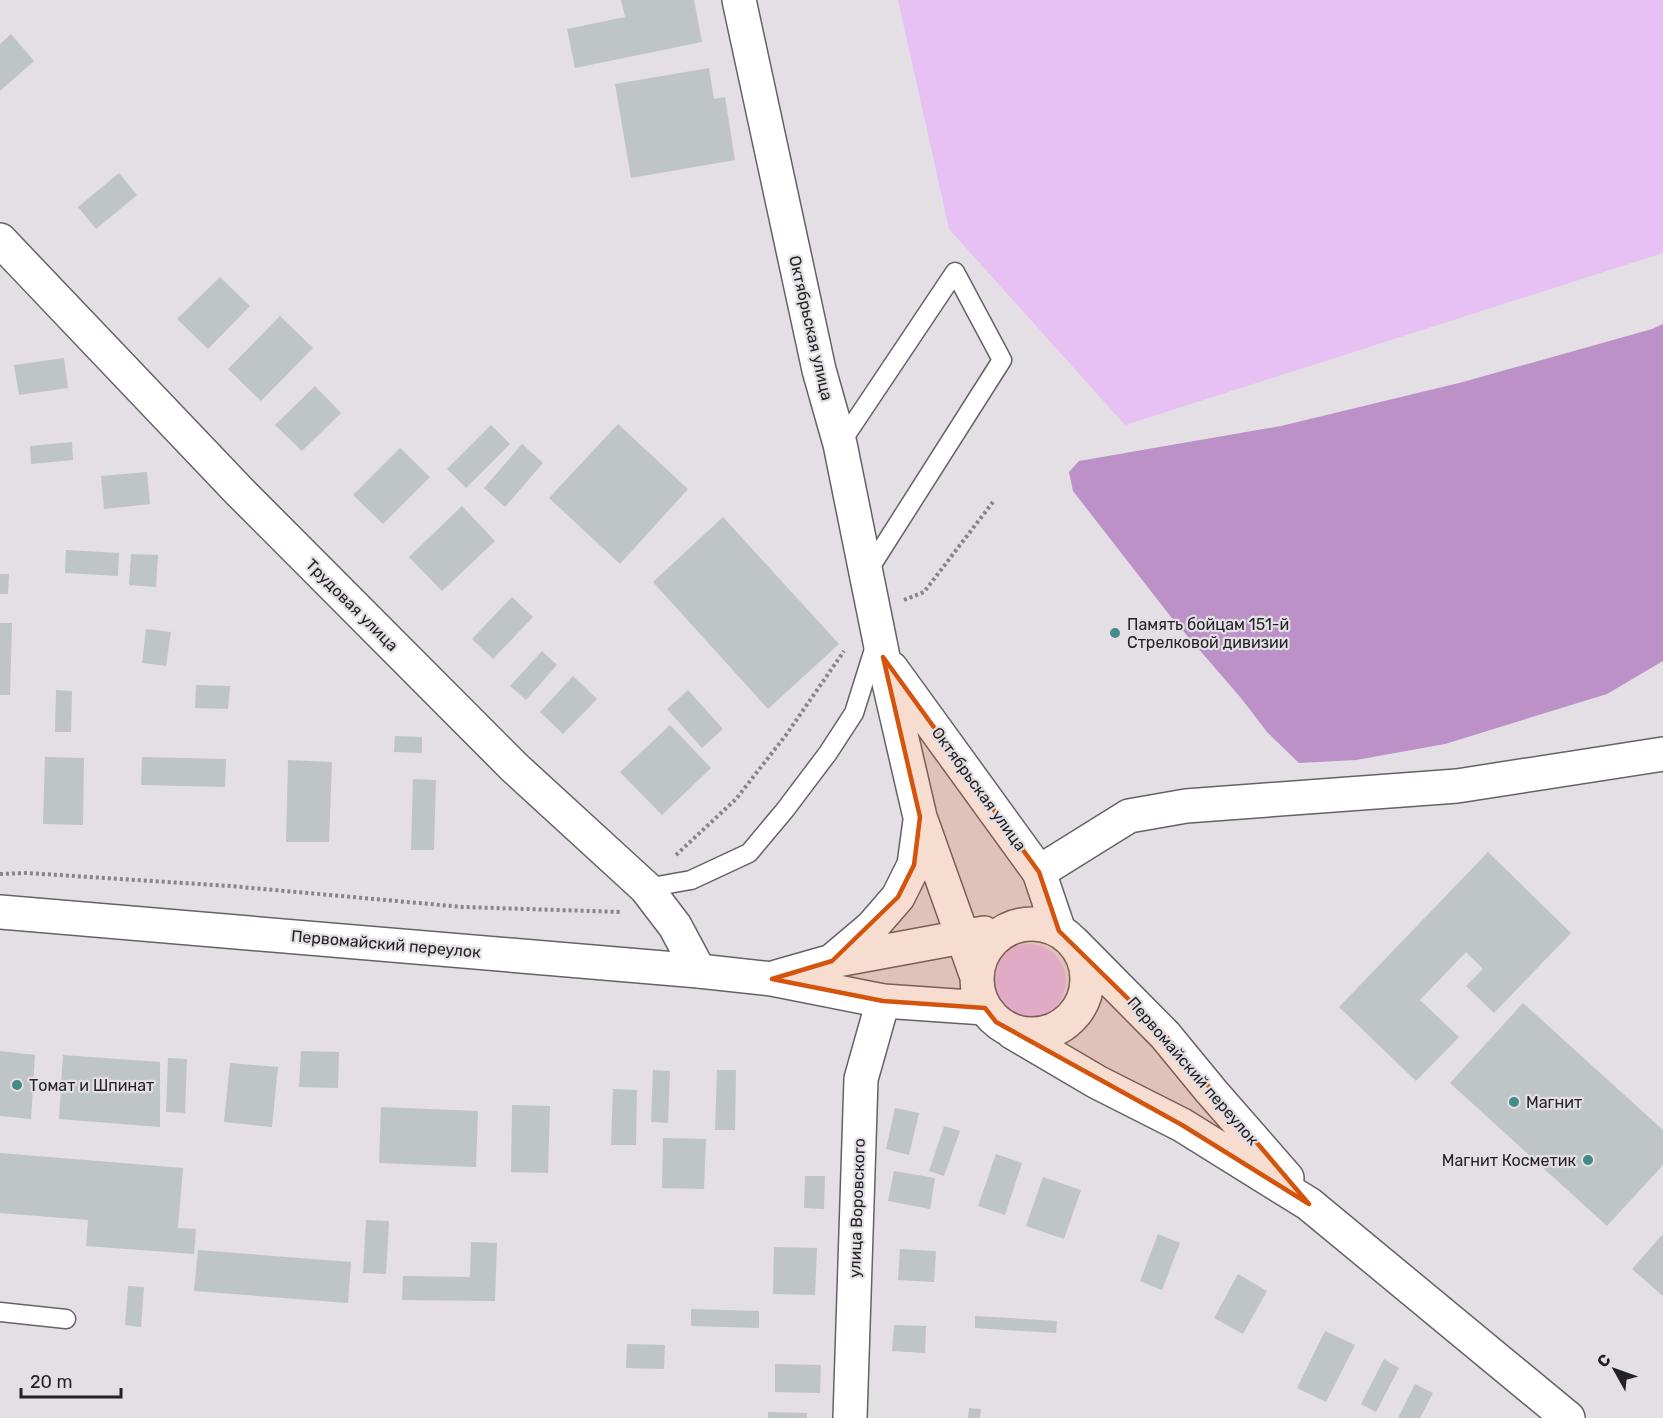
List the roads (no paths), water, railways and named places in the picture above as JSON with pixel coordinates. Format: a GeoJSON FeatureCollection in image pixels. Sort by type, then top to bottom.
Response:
{"type":"FeatureCollection","features":[{"type":"Feature","properties":{"kind":"street","name":"Октябрьская улица"},"geometry":{"type":"LineString","coordinates":[[739,0],[819,370],[840,444],[879,635],[920,817],[977,977]]}},
{"type":"Feature","properties":{"kind":"street","name":"Трудовая улица"},"geometry":{"type":"LineString","coordinates":[[0,240],[238,491],[514,767],[646,888],[675,926],[699,971]]}},
{"type":"Feature","properties":{"kind":"street","name":"Октябрьская улица"},"geometry":{"type":"LineString","coordinates":[[879,635],[1039,872],[1066,936]]}},
{"type":"Feature","properties":{"kind":"street"},"geometry":{"type":"LineString","coordinates":[[1039,872],[1129,816],[1186,806],[1457,786],[1663,754]]}},
{"type":"Feature","properties":{"kind":"street","name":"Октябрьская улица"},"geometry":{"type":"LineString","coordinates":[[832,961],[872,927],[898,897],[914,864],[920,817]]}},
{"type":"Feature","properties":{"kind":"street","name":"Первомайский переулок"},"geometry":{"type":"LineString","coordinates":[[0,912],[699,971],[772,979],[883,1001],[985,1008]]}},
{"type":"Feature","properties":{"kind":"street"},"geometry":{"type":"LineString","coordinates":[[1028,924],[1044,925],[1066,936],[1084,957],[1088,975],[1086,994],[1078,1011],[1065,1024],[1049,1033],[1031,1035],[1012,1032],[996,1022],[985,1008],[978,993],[977,977],[980,962],[987,947],[998,935],[1012,927],[1028,924]]}},
{"type":"Feature","properties":{"kind":"street","name":"Первомайский переулок"},"geometry":{"type":"LineString","coordinates":[[772,979],[832,961],[1012,927]]}},
{"type":"Feature","properties":{"kind":"street","name":"Первомайский переулок"},"geometry":{"type":"LineString","coordinates":[[1066,936],[1166,1035],[1211,1091],[1309,1204]]}},
{"type":"Feature","properties":{"kind":"street","name":"улица Воровского"},"geometry":{"type":"LineString","coordinates":[[849,1418],[861,1079],[883,1001]]}},
{"type":"Feature","properties":{"kind":"street","name":"Первомайский переулок"},"geometry":{"type":"LineString","coordinates":[[1012,1032],[1097,1082],[1182,1125],[1309,1204],[1568,1418]]}},
{"type":"Feature","properties":{"kind":"lane"},"geometry":{"type":"LineString","coordinates":[[840,444],[955,272],[1002,360],[867,574]]}},
{"type":"Feature","properties":{"kind":"lane"},"geometry":{"type":"LineString","coordinates":[[646,888],[691,880],[749,853],[828,753],[854,713],[879,635]]}},
{"type":"Feature","properties":{"kind":"lane"},"geometry":{"type":"LineString","coordinates":[[0,1312],[66,1319]]}},
{"type":"Feature","properties":{"kind":"place","name":"Память бойцам 151-й Стрелковой дивизии"},"geometry":{"type":"Point","coordinates":[1115,633]}},
{"type":"Feature","properties":{"kind":"place","name":"Томат и Шпинат"},"geometry":{"type":"Point","coordinates":[17,1085]}},
{"type":"Feature","properties":{"kind":"place","name":"Магнит"},"geometry":{"type":"Point","coordinates":[1514,1102]}},
{"type":"Feature","properties":{"kind":"place","name":"Магнит Косметик"},"geometry":{"type":"Point","coordinates":[1588,1160]}}]}
